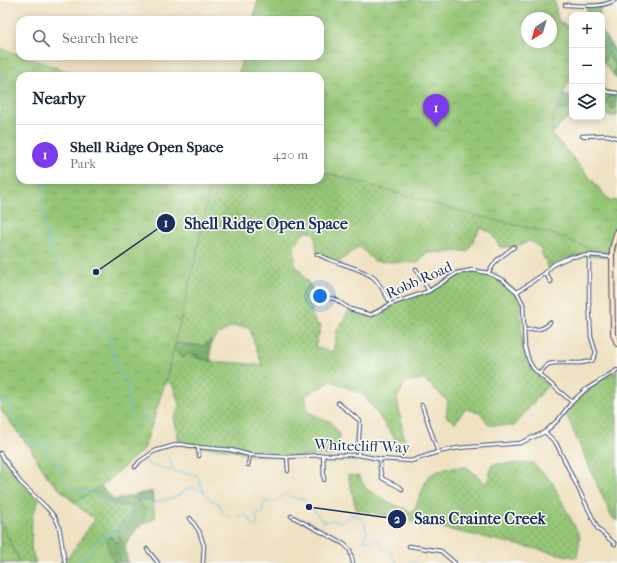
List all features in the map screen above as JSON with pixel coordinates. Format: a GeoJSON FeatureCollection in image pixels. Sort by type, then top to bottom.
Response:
{"type":"FeatureCollection","features":[{"type":"Feature","properties":{"kind":"street"},"geometry":{"type":"LineString","coordinates":[[565,5],[601,6],[609,4],[615,0]]}},
{"type":"Feature","properties":{"kind":"street"},"geometry":{"type":"LineString","coordinates":[[605,90],[608,92],[617,93]]}},
{"type":"Feature","properties":{"kind":"street"},"geometry":{"type":"LineString","coordinates":[[582,136],[608,135],[617,138]]}},
{"type":"Feature","properties":{"kind":"street"},"geometry":{"type":"LineString","coordinates":[[617,230],[615,250],[612,257],[615,292],[615,334],[617,344]]}},
{"type":"Feature","properties":{"kind":"street"},"geometry":{"type":"LineString","coordinates":[[488,273],[497,260],[514,247]]}},
{"type":"Feature","properties":{"kind":"street"},"geometry":{"type":"LineString","coordinates":[[317,254],[365,273],[373,278],[380,285],[391,304]]}},
{"type":"Feature","properties":{"kind":"street"},"geometry":{"type":"LineString","coordinates":[[572,402],[539,374],[529,361],[525,347],[522,304],[517,292],[545,273],[554,264],[570,256],[612,257]]}},
{"type":"Feature","properties":{"kind":"street"},"geometry":{"type":"LineString","coordinates":[[539,374],[549,364],[582,363],[592,361],[596,353],[591,337],[589,256]]}},
{"type":"Feature","properties":{"kind":"street"},"geometry":{"type":"LineString","coordinates":[[416,269],[429,290]]}},
{"type":"Feature","properties":{"kind":"street","name":"Robb Road"},"geometry":{"type":"LineString","coordinates":[[318,297],[335,298],[350,309],[371,315],[391,304],[429,290],[457,273],[472,270],[488,273],[503,280],[517,292]]}},
{"type":"Feature","properties":{"kind":"street"},"geometry":{"type":"LineString","coordinates":[[545,273],[551,282]]}},
{"type":"Feature","properties":{"kind":"street"},"geometry":{"type":"LineString","coordinates":[[524,330],[542,329],[548,326],[550,322]]}},
{"type":"Feature","properties":{"kind":"street","name":"Whitecliff Way"},"geometry":{"type":"LineString","coordinates":[[135,468],[140,461],[155,451],[179,444],[231,450],[250,455],[288,457],[358,455],[380,459],[411,461],[438,452],[458,448],[520,443],[545,432],[585,390],[617,370]]}},
{"type":"Feature","properties":{"kind":"street"},"geometry":{"type":"LineString","coordinates":[[338,404],[360,421],[358,455]]}},
{"type":"Feature","properties":{"kind":"street"},"geometry":{"type":"LineString","coordinates":[[422,405],[438,452]]}},
{"type":"Feature","properties":{"kind":"street"},"geometry":{"type":"LineString","coordinates":[[545,432],[556,442],[598,529],[615,544]]}},
{"type":"Feature","properties":{"kind":"street"},"geometry":{"type":"LineString","coordinates":[[198,447],[199,456]]}},
{"type":"Feature","properties":{"kind":"street"},"geometry":{"type":"LineString","coordinates":[[0,453],[26,489],[55,517],[59,526],[65,563]]}},
{"type":"Feature","properties":{"kind":"street"},"geometry":{"type":"LineString","coordinates":[[248,465],[250,455]]}},
{"type":"Feature","properties":{"kind":"street"},"geometry":{"type":"LineString","coordinates":[[323,455],[324,480]]}},
{"type":"Feature","properties":{"kind":"street"},"geometry":{"type":"LineString","coordinates":[[288,457],[288,471]]}},
{"type":"Feature","properties":{"kind":"street"},"geometry":{"type":"LineString","coordinates":[[380,459],[382,478],[388,482],[396,484],[402,489]]}},
{"type":"Feature","properties":{"kind":"street"},"geometry":{"type":"LineString","coordinates":[[291,516],[344,544],[350,550],[353,563]]}},
{"type":"Feature","properties":{"kind":"street"},"geometry":{"type":"LineString","coordinates":[[190,518],[199,531],[204,546],[203,563]]}},
{"type":"Feature","properties":{"kind":"street"},"geometry":{"type":"LineString","coordinates":[[409,546],[441,551],[455,563]]}},
{"type":"Feature","properties":{"kind":"street"},"geometry":{"type":"LineString","coordinates":[[148,549],[158,563]]}},
{"type":"Feature","properties":{"kind":"green space"},"geometry":{"type":"Polygon","coordinates":[[[258,0],[554,0],[556,12],[521,12],[521,48],[557,48],[557,16],[558,21],[569,27],[569,81],[552,120],[552,134],[609,200],[617,201],[617,230],[612,257],[553,234],[478,216],[324,172],[324,72],[239,72],[242,60],[324,60],[324,16],[254,16],[258,0]]]}},
{"type":"Feature","properties":{"kind":"green space"},"geometry":{"type":"Polygon","coordinates":[[[554,0],[556,12],[521,12],[521,48],[557,48],[557,16],[558,21],[569,27],[569,80],[557,105],[569,107],[569,118],[565,119],[552,134],[609,200],[617,201],[612,257],[575,256],[556,263],[549,269],[539,247],[530,241],[514,247],[500,247],[491,232],[480,228],[468,251],[426,253],[418,263],[374,261],[359,246],[339,262],[317,254],[315,233],[306,231],[294,246],[295,264],[318,297],[311,312],[316,324],[321,326],[315,347],[333,352],[337,331],[350,309],[371,315],[391,304],[429,291],[457,273],[472,270],[488,273],[503,280],[517,292],[523,304],[520,305],[523,353],[530,367],[548,385],[514,426],[489,425],[480,412],[465,409],[455,423],[446,416],[448,401],[423,379],[405,382],[397,399],[404,439],[396,440],[364,395],[332,381],[305,395],[308,412],[331,422],[340,435],[335,455],[287,457],[250,455],[231,450],[179,444],[174,418],[180,407],[173,386],[166,380],[160,397],[92,491],[109,502],[129,506],[134,511],[119,526],[117,531],[121,542],[115,542],[109,551],[115,563],[60,563],[65,562],[95,519],[80,508],[49,479],[37,459],[82,428],[21,184],[324,184],[324,72],[320,72],[320,60],[324,60],[324,20],[554,0]],[[233,326],[202,346],[175,343],[165,346],[189,353],[197,358],[211,361],[262,365],[249,327],[233,326]]]}},
{"type":"Feature","properties":{"kind":"green space"},"geometry":{"type":"Polygon","coordinates":[[[587,5],[601,6],[600,12],[586,12],[587,5]]]}},
{"type":"Feature","properties":{"kind":"green space"},"geometry":{"type":"Polygon","coordinates":[[[605,36],[617,54],[617,79],[612,73],[616,67],[608,53],[605,59],[605,36]]]}},
{"type":"Feature","properties":{"kind":"green space"},"geometry":{"type":"Polygon","coordinates":[[[0,48],[16,54],[16,60],[34,60],[69,72],[16,72],[16,184],[210,184],[195,260],[166,380],[144,449],[101,486],[75,502],[49,479],[30,448],[0,409],[0,48]]]}},
{"type":"Feature","properties":{"kind":"green space"},"geometry":{"type":"Polygon","coordinates":[[[607,52],[616,67],[612,73],[605,65],[607,52]]]}},
{"type":"Feature","properties":{"kind":"green space"},"geometry":{"type":"Polygon","coordinates":[[[605,90],[616,93],[605,99],[605,90]]]}},
{"type":"Feature","properties":{"kind":"green space"},"geometry":{"type":"Polygon","coordinates":[[[616,93],[617,105],[613,109],[605,104],[605,99],[616,93]]]}},
{"type":"Feature","properties":{"kind":"green space"},"geometry":{"type":"Polygon","coordinates":[[[562,95],[569,96],[569,108],[560,110],[557,105],[562,95]]]}},
{"type":"Feature","properties":{"kind":"green space"},"geometry":{"type":"Polygon","coordinates":[[[605,104],[613,109],[617,105],[617,116],[605,115],[605,104]]]}},
{"type":"Feature","properties":{"kind":"green space"},"geometry":{"type":"Polygon","coordinates":[[[212,340],[210,350],[211,361],[197,358],[189,353],[183,358],[169,346],[175,343],[202,346],[212,340]]]}},
{"type":"Feature","properties":{"kind":"green space"},"geometry":{"type":"Polygon","coordinates":[[[617,370],[617,521],[611,516],[565,412],[582,393],[617,370]]]}},
{"type":"Feature","properties":{"kind":"green space"},"geometry":{"type":"Polygon","coordinates":[[[0,453],[20,482],[39,500],[32,517],[31,548],[36,563],[0,563],[0,453]]]}},
{"type":"Feature","properties":{"kind":"green space"},"geometry":{"type":"Polygon","coordinates":[[[533,463],[552,482],[580,537],[577,558],[356,509],[348,475],[359,476],[366,489],[413,513],[428,476],[445,468],[467,467],[486,484],[493,464],[533,463]]]}},
{"type":"Feature","properties":{"kind":"green space"},"geometry":{"type":"Polygon","coordinates":[[[119,470],[101,486],[114,500],[152,491],[153,501],[139,499],[139,503],[146,509],[143,524],[137,529],[125,546],[128,563],[115,563],[109,551],[107,540],[111,536],[115,542],[120,542],[117,531],[119,526],[133,511],[129,506],[117,505],[105,501],[92,491],[81,488],[119,470]]]}},
{"type":"Feature","properties":{"kind":"green space"},"geometry":{"type":"Polygon","coordinates":[[[139,499],[153,501],[156,516],[143,524],[146,509],[139,503],[139,499]]]}},
{"type":"Feature","properties":{"kind":"green space"},"geometry":{"type":"Polygon","coordinates":[[[0,520],[20,563],[0,563],[0,520]]]}},
{"type":"Feature","properties":{"kind":"waterway"},"geometry":{"type":"LineString","coordinates":[[605,40],[617,58]]}},
{"type":"Feature","properties":{"kind":"waterway"},"geometry":{"type":"LineString","coordinates":[[0,74],[8,94],[16,104]]}},
{"type":"Feature","properties":{"kind":"waterway"},"geometry":{"type":"LineString","coordinates":[[46,184],[42,199],[43,215],[51,253],[56,259],[63,282],[72,285],[71,297],[75,308],[87,316],[109,338],[118,370],[127,383],[131,414],[134,417]]}},
{"type":"Feature","properties":{"kind":"waterway"},"geometry":{"type":"LineString","coordinates":[[0,402],[6,402],[12,408],[13,417],[20,422],[27,441],[37,447],[41,442],[43,443],[47,455],[52,451],[54,452],[59,470],[70,486],[75,490],[91,490],[116,509],[130,511]]}},
{"type":"Feature","properties":{"kind":"waterway"},"geometry":{"type":"LineString","coordinates":[[138,418],[145,418],[155,424]]}},
{"type":"Feature","properties":{"kind":"waterway"},"geometry":{"type":"LineString","coordinates":[[169,457],[173,470]]}},
{"type":"Feature","properties":{"kind":"waterway"},"geometry":{"type":"LineString","coordinates":[[145,463],[173,471],[197,475],[207,496],[219,503],[222,512],[231,519],[244,515],[249,518],[251,523],[256,527],[258,525],[256,515],[258,512],[260,514],[263,513],[264,510],[262,507],[265,502],[277,501],[286,493],[294,498],[304,499],[309,507],[313,509],[323,522],[334,520],[340,522],[347,519],[351,515],[357,516],[364,522],[367,531],[364,538],[365,540],[378,540],[384,550],[387,552],[392,552],[391,556],[396,563]]}},
{"type":"Feature","properties":{"kind":"waterway"},"geometry":{"type":"LineString","coordinates":[[79,563],[89,553],[99,538],[113,533],[126,520],[130,511],[137,507],[145,497],[152,502],[163,501],[171,499],[188,488],[195,488],[204,491]]}},
{"type":"Feature","properties":{"kind":"waterway"},"geometry":{"type":"LineString","coordinates":[[410,563],[416,563]]}},
{"type":"Feature","properties":{"kind":"place","name":"Shell Ridge Open Space"},"geometry":{"type":"Point","coordinates":[436,127]}},
{"type":"Feature","properties":{"kind":"place","name":"Shell Ridge Open Space"},"geometry":{"type":"Point","coordinates":[96,272]}},
{"type":"Feature","properties":{"kind":"place","name":"Sans Crainte Creek"},"geometry":{"type":"Point","coordinates":[309,507]}}]}
